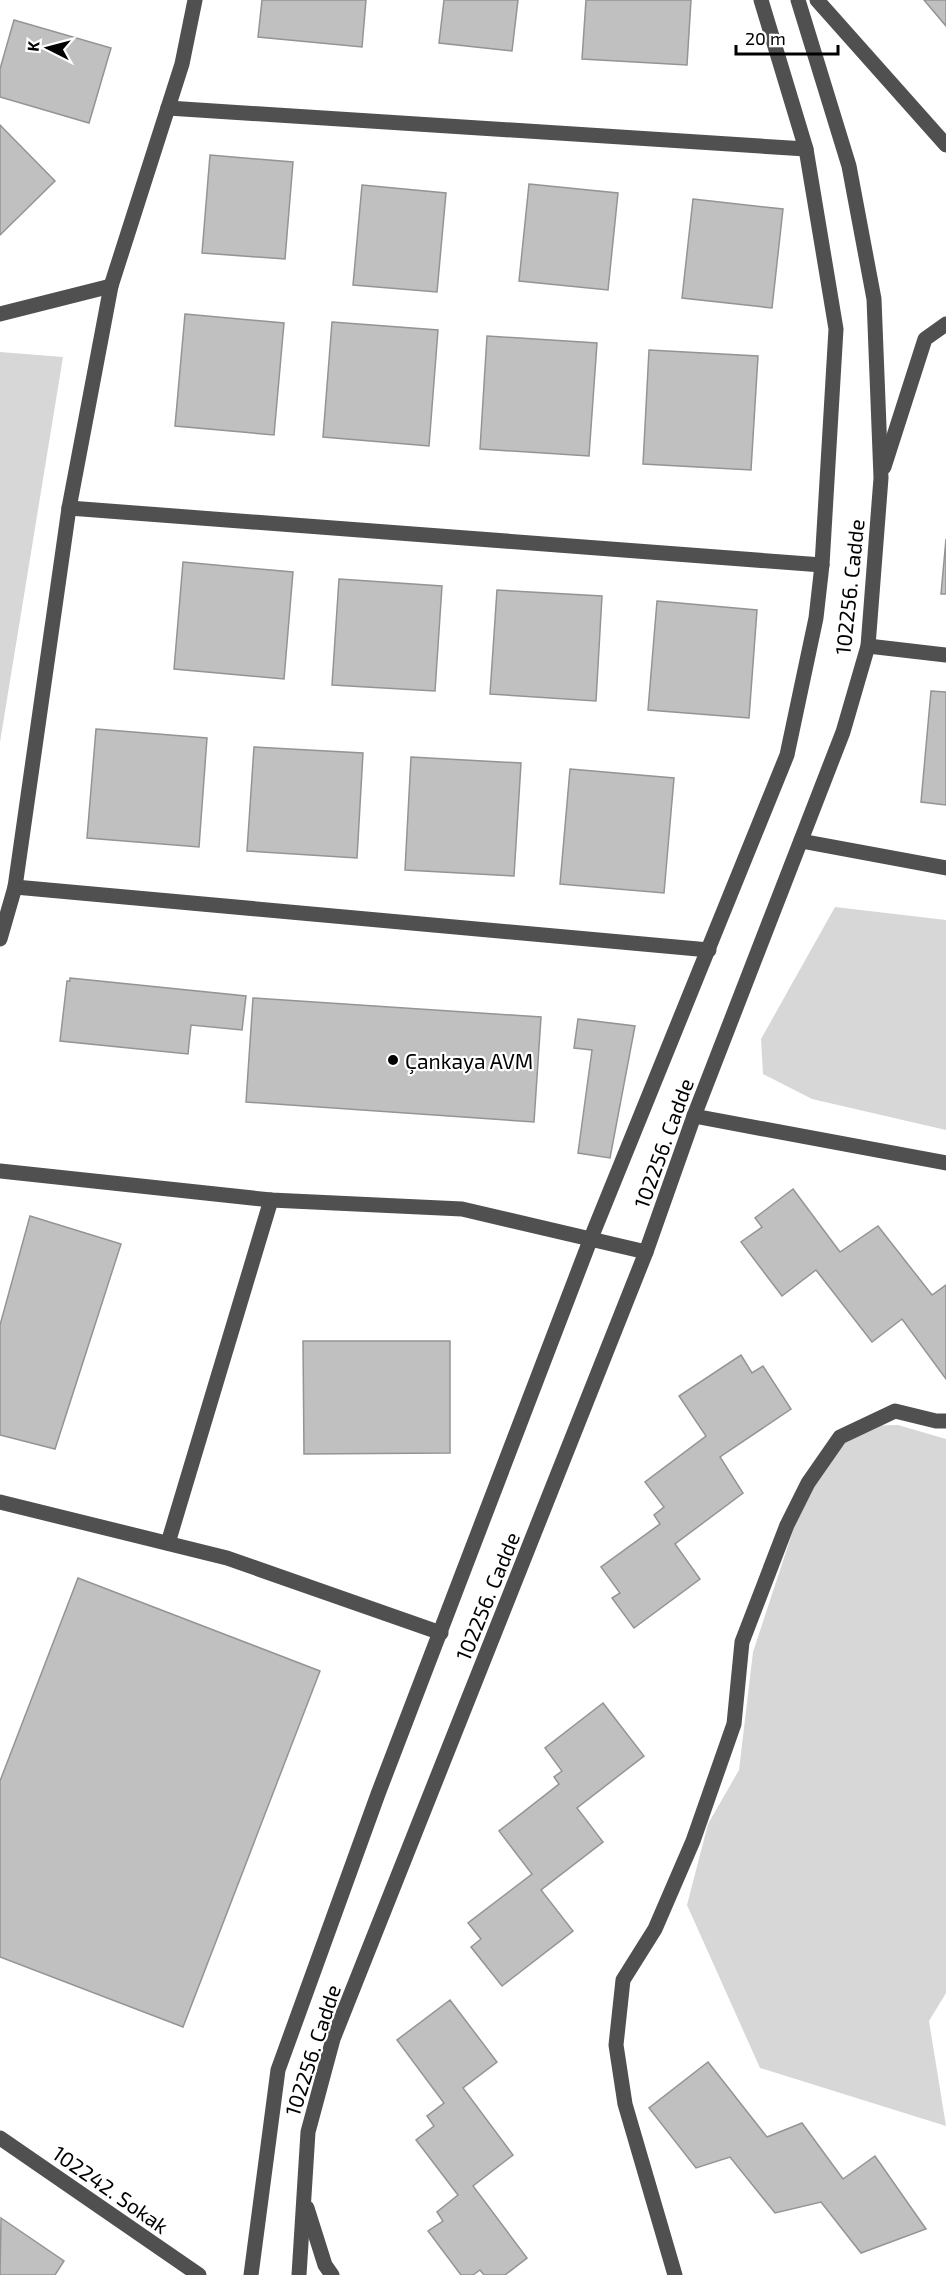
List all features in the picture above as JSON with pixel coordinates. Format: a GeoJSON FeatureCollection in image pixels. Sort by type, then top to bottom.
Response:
{"type":"FeatureCollection","features":[{"type":"Feature","properties":{"kind":"street"},"geometry":{"type":"LineString","coordinates":[[0,939],[15,887],[69,507],[111,286],[182,64],[195,0]]}},
{"type":"Feature","properties":{"kind":"street","name":"102256. Cadde"},"geometry":{"type":"LineString","coordinates":[[251,2275],[278,2070],[378,1794],[591,1238],[787,755],[816,618],[822,565],[836,329],[806,149],[761,0]]}},
{"type":"Feature","properties":{"kind":"street","name":"102256. Cadde"},"geometry":{"type":"LineString","coordinates":[[299,2275],[308,2132],[333,2039],[646,1252],[694,1116],[843,732],[868,646],[881,478],[874,299],[849,166],[798,0]]}},
{"type":"Feature","properties":{"kind":"street"},"geometry":{"type":"LineString","coordinates":[[817,0],[946,145]]}},
{"type":"Feature","properties":{"kind":"street"},"geometry":{"type":"LineString","coordinates":[[168,108],[806,149]]}},
{"type":"Feature","properties":{"kind":"street"},"geometry":{"type":"LineString","coordinates":[[0,314],[111,286]]}},
{"type":"Feature","properties":{"kind":"street"},"geometry":{"type":"LineString","coordinates":[[881,478],[925,339],[946,324]]}},
{"type":"Feature","properties":{"kind":"street"},"geometry":{"type":"LineString","coordinates":[[69,507],[822,565]]}},
{"type":"Feature","properties":{"kind":"street"},"geometry":{"type":"LineString","coordinates":[[868,646],[946,655]]}},
{"type":"Feature","properties":{"kind":"street"},"geometry":{"type":"LineString","coordinates":[[801,841],[946,868]]}},
{"type":"Feature","properties":{"kind":"street"},"geometry":{"type":"LineString","coordinates":[[15,887],[709,950]]}},
{"type":"Feature","properties":{"kind":"street"},"geometry":{"type":"LineString","coordinates":[[694,1116],[946,1162]]}},
{"type":"Feature","properties":{"kind":"street"},"geometry":{"type":"LineString","coordinates":[[0,1171],[271,1200],[462,1209],[646,1252]]}},
{"type":"Feature","properties":{"kind":"street"},"geometry":{"type":"LineString","coordinates":[[168,1543],[271,1200]]}},
{"type":"Feature","properties":{"kind":"street"},"geometry":{"type":"LineString","coordinates":[[675,2275],[625,2104],[616,2045],[623,1980],[655,1929],[693,1841],[734,1724],[742,1642],[787,1525],[808,1483],[840,1437],[895,1411],[936,1421],[946,1421]]}},
{"type":"Feature","properties":{"kind":"street"},"geometry":{"type":"LineString","coordinates":[[0,1502],[227,1557],[441,1633]]}},
{"type":"Feature","properties":{"kind":"street","name":"102242. Sokak"},"geometry":{"type":"LineString","coordinates":[[0,2138],[199,2275]]}},
{"type":"Feature","properties":{"kind":"street"},"geometry":{"type":"LineString","coordinates":[[304,2197],[325,2265],[332,2275]]}},
{"type":"Feature","properties":{"kind":"shaded area"},"geometry":{"type":"Polygon","coordinates":[[[0,352],[63,357],[0,742],[0,352]]]}},
{"type":"Feature","properties":{"kind":"shaded area"},"geometry":{"type":"Polygon","coordinates":[[[835,907],[946,920],[946,1130],[812,1099],[763,1074],[761,1039],[835,907]]]}},
{"type":"Feature","properties":{"kind":"shaded area"},"geometry":{"type":"Polygon","coordinates":[[[898,1425],[946,1439],[946,1993],[929,2021],[946,2126],[760,2068],[687,1905],[708,1824],[739,1770],[753,1652],[810,1479],[856,1426],[898,1425]]]}},
{"type":"Feature","properties":{"kind":"building"},"geometry":{"type":"Polygon","coordinates":[[[262,0],[366,0],[362,47],[258,37],[262,0]]]}},
{"type":"Feature","properties":{"kind":"building"},"geometry":{"type":"Polygon","coordinates":[[[444,0],[518,0],[512,51],[439,43],[444,0]]]}},
{"type":"Feature","properties":{"kind":"building"},"geometry":{"type":"Polygon","coordinates":[[[586,0],[691,0],[687,65],[582,59],[586,0]]]}},
{"type":"Feature","properties":{"kind":"building"},"geometry":{"type":"Polygon","coordinates":[[[924,0],[946,0],[946,26],[924,0]]]}},
{"type":"Feature","properties":{"kind":"building"},"geometry":{"type":"Polygon","coordinates":[[[14,20],[111,48],[89,123],[0,97],[0,69],[14,20]]]}},
{"type":"Feature","properties":{"kind":"building"},"geometry":{"type":"Polygon","coordinates":[[[0,125],[55,181],[0,235],[0,125]]]}},
{"type":"Feature","properties":{"kind":"building"},"geometry":{"type":"Polygon","coordinates":[[[210,155],[293,162],[285,259],[202,253],[210,155]]]}},
{"type":"Feature","properties":{"kind":"building"},"geometry":{"type":"Polygon","coordinates":[[[529,184],[618,193],[608,290],[519,281],[529,184]]]}},
{"type":"Feature","properties":{"kind":"building"},"geometry":{"type":"Polygon","coordinates":[[[362,185],[446,193],[437,292],[353,285],[362,185]]]}},
{"type":"Feature","properties":{"kind":"building"},"geometry":{"type":"Polygon","coordinates":[[[693,199],[783,209],[772,308],[682,298],[693,199]]]}},
{"type":"Feature","properties":{"kind":"building"},"geometry":{"type":"Polygon","coordinates":[[[185,314],[284,323],[274,435],[175,426],[185,314]]]}},
{"type":"Feature","properties":{"kind":"building"},"geometry":{"type":"Polygon","coordinates":[[[332,322],[438,330],[429,446],[323,437],[332,322]]]}},
{"type":"Feature","properties":{"kind":"building"},"geometry":{"type":"Polygon","coordinates":[[[487,336],[597,343],[589,456],[480,449],[487,336]]]}},
{"type":"Feature","properties":{"kind":"building"},"geometry":{"type":"Polygon","coordinates":[[[649,350],[758,356],[751,470],[643,464],[649,350]]]}},
{"type":"Feature","properties":{"kind":"building"},"geometry":{"type":"Polygon","coordinates":[[[946,539],[946,594],[941,594],[946,539]]]}},
{"type":"Feature","properties":{"kind":"building"},"geometry":{"type":"Polygon","coordinates":[[[183,562],[293,572],[284,679],[174,669],[183,562]]]}},
{"type":"Feature","properties":{"kind":"building"},"geometry":{"type":"Polygon","coordinates":[[[339,579],[442,586],[435,691],[332,685],[339,579]]]}},
{"type":"Feature","properties":{"kind":"building"},"geometry":{"type":"Polygon","coordinates":[[[497,590],[602,596],[596,701],[490,694],[497,590]]]}},
{"type":"Feature","properties":{"kind":"building"},"geometry":{"type":"Polygon","coordinates":[[[657,601],[757,610],[749,718],[648,710],[657,601]]]}},
{"type":"Feature","properties":{"kind":"building"},"geometry":{"type":"Polygon","coordinates":[[[931,691],[946,692],[946,805],[921,802],[931,691]]]}},
{"type":"Feature","properties":{"kind":"building"},"geometry":{"type":"Polygon","coordinates":[[[96,729],[207,738],[199,847],[87,838],[96,729]]]}},
{"type":"Feature","properties":{"kind":"building"},"geometry":{"type":"Polygon","coordinates":[[[254,747],[363,753],[357,858],[247,851],[254,747]]]}},
{"type":"Feature","properties":{"kind":"building"},"geometry":{"type":"Polygon","coordinates":[[[411,757],[521,763],[514,876],[405,870],[411,757]]]}},
{"type":"Feature","properties":{"kind":"building"},"geometry":{"type":"Polygon","coordinates":[[[570,769],[674,778],[664,893],[560,884],[570,769]]]}},
{"type":"Feature","properties":{"kind":"building"},"geometry":{"type":"Polygon","coordinates":[[[70,978],[246,996],[242,1030],[191,1025],[188,1054],[60,1041],[67,981],[70,981],[70,978]]]}},
{"type":"Feature","properties":{"kind":"building","name":"Çankaya AVM"},"geometry":{"type":"Polygon","coordinates":[[[253,998],[541,1017],[534,1122],[246,1102],[253,998]]]}},
{"type":"Feature","properties":{"kind":"building"},"geometry":{"type":"Polygon","coordinates":[[[578,1019],[635,1026],[610,1158],[578,1153],[592,1050],[574,1048],[578,1019]]]}},
{"type":"Feature","properties":{"kind":"building"},"geometry":{"type":"Polygon","coordinates":[[[793,1189],[840,1252],[878,1226],[932,1295],[946,1285],[946,1379],[902,1319],[872,1342],[816,1270],[782,1296],[741,1242],[762,1227],[755,1218],[793,1189]]]}},
{"type":"Feature","properties":{"kind":"building"},"geometry":{"type":"Polygon","coordinates":[[[30,1216],[121,1244],[55,1449],[0,1435],[0,1325],[30,1216]]]}},
{"type":"Feature","properties":{"kind":"building"},"geometry":{"type":"Polygon","coordinates":[[[303,1341],[450,1341],[450,1453],[304,1454],[303,1341]]]}},
{"type":"Feature","properties":{"kind":"building"},"geometry":{"type":"Polygon","coordinates":[[[741,1355],[752,1373],[763,1366],[791,1409],[720,1457],[743,1493],[675,1544],[700,1579],[634,1628],[612,1598],[620,1593],[601,1567],[660,1524],[654,1515],[664,1507],[645,1482],[706,1436],[679,1396],[741,1355]]]}},
{"type":"Feature","properties":{"kind":"building"},"geometry":{"type":"Polygon","coordinates":[[[78,1578],[320,1671],[183,2027],[0,1957],[0,1781],[78,1578]]]}},
{"type":"Feature","properties":{"kind":"building"},"geometry":{"type":"Polygon","coordinates":[[[603,1703],[644,1756],[577,1808],[603,1842],[541,1890],[573,1931],[502,1986],[471,1947],[481,1939],[468,1923],[532,1874],[499,1831],[559,1784],[554,1777],[562,1771],[545,1748],[603,1703]]]}},
{"type":"Feature","properties":{"kind":"building"},"geometry":{"type":"Polygon","coordinates":[[[450,2000],[497,2062],[463,2088],[513,2155],[473,2186],[527,2258],[505,2275],[484,2275],[480,2270],[473,2275],[461,2275],[428,2231],[443,2221],[437,2212],[458,2195],[416,2140],[434,2126],[427,2116],[444,2103],[397,2040],[450,2000]]]}},
{"type":"Feature","properties":{"kind":"building"},"geometry":{"type":"Polygon","coordinates":[[[708,2062],[767,2137],[802,2123],[843,2179],[875,2156],[926,2229],[861,2253],[821,2202],[775,2213],[730,2157],[696,2168],[649,2108],[708,2062]]]}},
{"type":"Feature","properties":{"kind":"building"},"geometry":{"type":"Polygon","coordinates":[[[1,2218],[64,2261],[55,2275],[0,2275],[1,2218]]]}},
{"type":"Feature","properties":{"kind":"place","name":"Çankaya AVM"},"geometry":{"type":"Point","coordinates":[393,1060]}}]}
